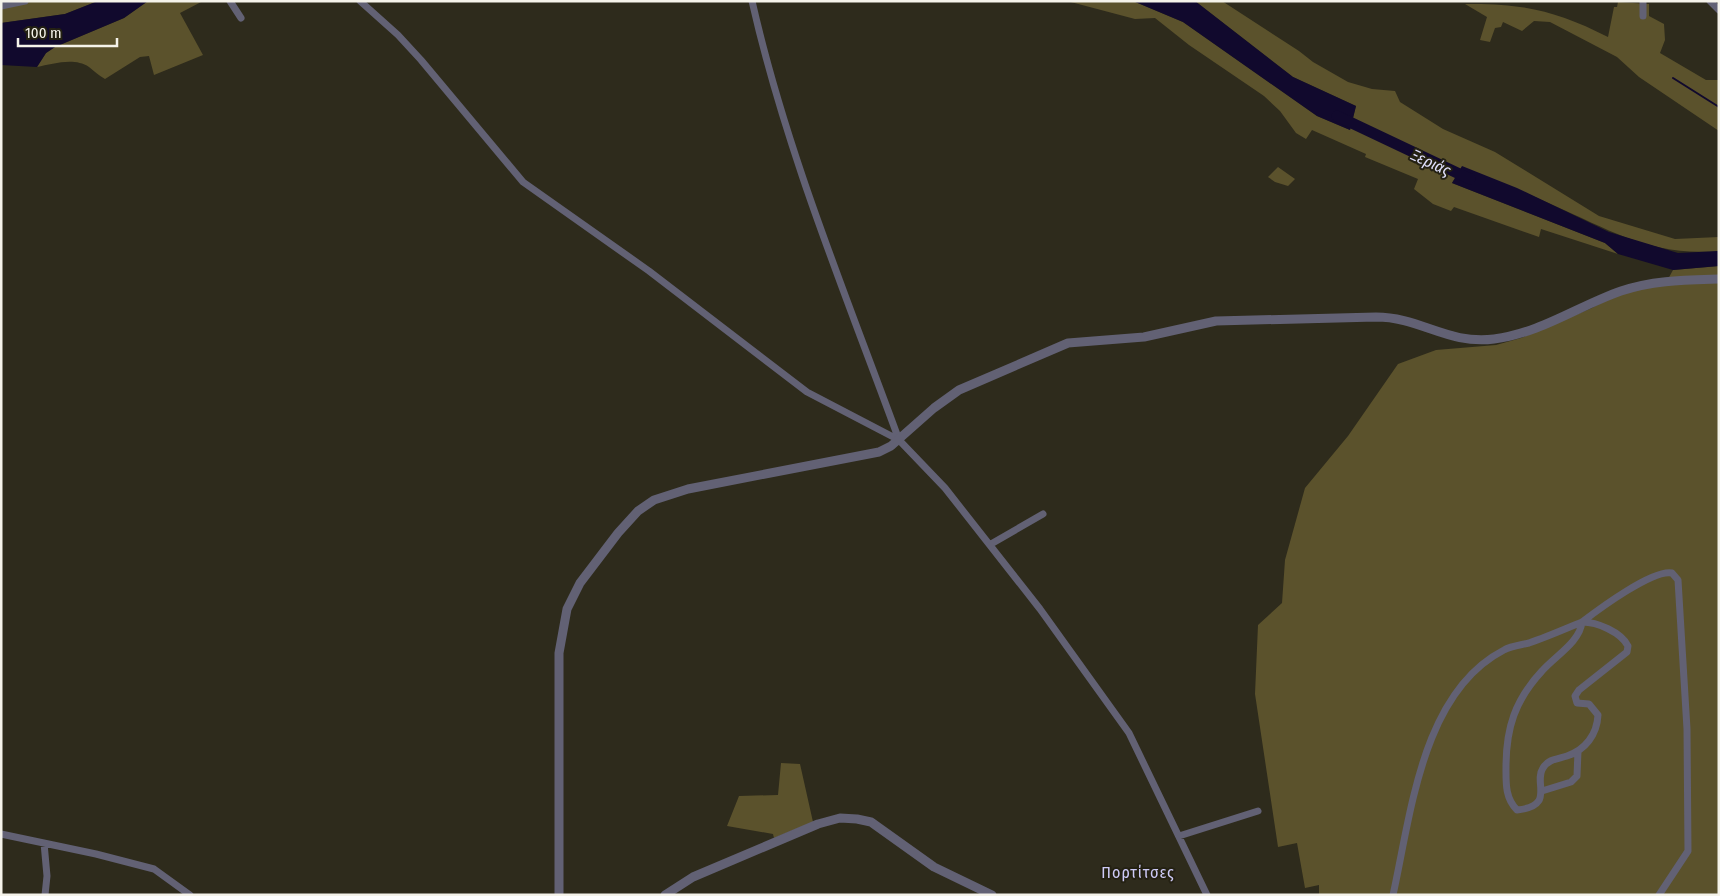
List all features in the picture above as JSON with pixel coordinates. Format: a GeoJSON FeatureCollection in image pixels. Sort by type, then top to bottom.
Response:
{"type":"FeatureCollection","features":[{"type":"Feature","properties":{"kind":"street"},"geometry":{"type":"LineString","coordinates":[[1,6],[25,1]]}},
{"type":"Feature","properties":{"kind":"street"},"geometry":{"type":"LineString","coordinates":[[230,1],[241,18]]}},
{"type":"Feature","properties":{"kind":"street"},"geometry":{"type":"LineString","coordinates":[[360,1],[398,35],[421,60],[523,182],[649,271],[806,392],[899,440],[945,488],[990,544],[1129,733],[1207,895]]}},
{"type":"Feature","properties":{"kind":"street"},"geometry":{"type":"LineString","coordinates":[[752,1],[768,70],[818,218],[899,440]]}},
{"type":"Feature","properties":{"kind":"street"},"geometry":{"type":"LineString","coordinates":[[1643,1],[1643,16]]}},
{"type":"Feature","properties":{"kind":"street"},"geometry":{"type":"LineString","coordinates":[[1710,1],[1719,10]]}},
{"type":"Feature","properties":{"kind":"street"},"geometry":{"type":"LineString","coordinates":[[559,895],[561,638],[567,609],[572,597],[598,559],[638,511],[660,497],[688,489],[868,456],[883,450],[899,440],[929,412],[959,390],[1074,342],[1144,337],[1216,321],[1376,317],[1397,318],[1453,338],[1484,340],[1518,334],[1540,327],[1610,295],[1639,285],[1667,281],[1719,279]]}},
{"type":"Feature","properties":{"kind":"street"},"geometry":{"type":"LineString","coordinates":[[990,544],[1043,514]]}},
{"type":"Feature","properties":{"kind":"street"},"geometry":{"type":"LineString","coordinates":[[1393,895],[1422,768],[1436,725],[1449,700],[1484,663],[1505,650],[1582,622],[1615,598],[1661,573],[1672,573],[1678,580],[1687,728],[1688,851],[1659,895]]}},
{"type":"Feature","properties":{"kind":"street"},"geometry":{"type":"LineString","coordinates":[[1582,622],[1593,623],[1609,630],[1623,640],[1628,649],[1579,690],[1575,696],[1577,703],[1589,704],[1598,715],[1591,738],[1578,751],[1552,759],[1542,768],[1540,780],[1542,791],[1537,803],[1526,809],[1517,810],[1511,804],[1506,788],[1508,735],[1512,713],[1541,671],[1578,635],[1582,622]]}},
{"type":"Feature","properties":{"kind":"street"},"geometry":{"type":"LineString","coordinates":[[1542,791],[1571,782],[1576,776],[1578,751]]}},
{"type":"Feature","properties":{"kind":"street"},"geometry":{"type":"LineString","coordinates":[[1179,836],[1258,811]]}},
{"type":"Feature","properties":{"kind":"street"},"geometry":{"type":"LineString","coordinates":[[665,895],[693,878],[818,824],[840,818],[871,822],[934,867],[992,895]]}},
{"type":"Feature","properties":{"kind":"street"},"geometry":{"type":"LineString","coordinates":[[1,834],[154,869],[190,895]]}},
{"type":"Feature","properties":{"kind":"street"},"geometry":{"type":"LineString","coordinates":[[44,843],[45,895]]}},
{"type":"Feature","properties":{"kind":"shaded area"},"geometry":{"type":"Polygon","coordinates":[[[25,1],[98,1],[65,14],[1,23],[1,6],[25,1]]]}},
{"type":"Feature","properties":{"kind":"shaded area"},"geometry":{"type":"Polygon","coordinates":[[[98,1],[148,1],[124,18],[55,47],[46,53],[37,67],[1,65],[1,23],[65,14],[98,1]]]}},
{"type":"Feature","properties":{"kind":"shaded area"},"geometry":{"type":"Polygon","coordinates":[[[148,1],[203,1],[180,13],[203,55],[154,75],[149,56],[140,57],[105,79],[89,67],[77,62],[63,62],[37,67],[46,53],[55,47],[124,18],[148,1]]]}},
{"type":"Feature","properties":{"kind":"shaded area"},"geometry":{"type":"Polygon","coordinates":[[[1067,1],[1133,1],[1183,22],[1317,116],[1350,130],[1356,106],[1293,77],[1195,1],[1222,1],[1313,62],[1348,82],[1372,89],[1395,91],[1400,102],[1443,129],[1495,152],[1599,216],[1675,239],[1719,237],[1719,251],[1695,252],[1674,250],[1634,240],[1462,167],[1452,183],[1605,243],[1618,254],[1541,229],[1539,237],[1454,207],[1451,211],[1433,204],[1414,189],[1418,179],[1365,157],[1366,154],[1312,130],[1306,139],[1296,133],[1280,111],[1264,96],[1189,45],[1155,18],[1135,19],[1067,1]]]}},
{"type":"Feature","properties":{"kind":"shaded area"},"geometry":{"type":"Polygon","coordinates":[[[1133,1],[1195,1],[1293,77],[1356,106],[1350,130],[1317,116],[1183,22],[1133,1]]]}},
{"type":"Feature","properties":{"kind":"shaded area"},"geometry":{"type":"Polygon","coordinates":[[[1618,2],[1649,4],[1649,16],[1664,24],[1665,40],[1660,53],[1706,80],[1719,80],[1719,131],[1639,77],[1617,57],[1550,22],[1534,21],[1522,31],[1503,22],[1501,27],[1495,28],[1490,42],[1480,40],[1487,17],[1465,4],[1504,5],[1539,10],[1590,28],[1608,37],[1614,7],[1617,7],[1618,2]]]}},
{"type":"Feature","properties":{"kind":"shaded area"},"geometry":{"type":"Polygon","coordinates":[[[1462,166],[1517,188],[1609,232],[1678,253],[1719,251],[1719,266],[1673,270],[1618,254],[1605,243],[1452,183],[1462,166]]]}},
{"type":"Feature","properties":{"kind":"shaded area"},"geometry":{"type":"Polygon","coordinates":[[[1278,167],[1295,179],[1288,186],[1275,182],[1268,177],[1278,167]]]}},
{"type":"Feature","properties":{"kind":"shaded area"},"geometry":{"type":"Polygon","coordinates":[[[1719,266],[1719,279],[1667,281],[1673,270],[1719,266]]]}},
{"type":"Feature","properties":{"kind":"shaded area"},"geometry":{"type":"Polygon","coordinates":[[[1719,280],[1719,895],[1319,895],[1319,885],[1305,888],[1297,843],[1278,847],[1255,694],[1258,625],[1282,603],[1285,560],[1305,488],[1348,436],[1398,364],[1436,350],[1496,345],[1521,338],[1592,308],[1621,292],[1650,285],[1719,280]]]}},
{"type":"Feature","properties":{"kind":"shaded area"},"geometry":{"type":"Polygon","coordinates":[[[781,763],[800,764],[813,822],[774,838],[773,834],[727,826],[739,796],[778,795],[781,763]]]}},
{"type":"Feature","properties":{"kind":"waterway"},"geometry":{"type":"LineString","coordinates":[[1673,78],[1719,107]]}},
{"type":"Feature","properties":{"kind":"waterway","name":"Ξεριάς"},"geometry":{"type":"LineString","coordinates":[[1337,116],[1470,179]]}},
{"type":"Feature","properties":{"kind":"district","name":"Πορτίτσες"},"geometry":{"type":"Point","coordinates":[1138,872]}}]}
